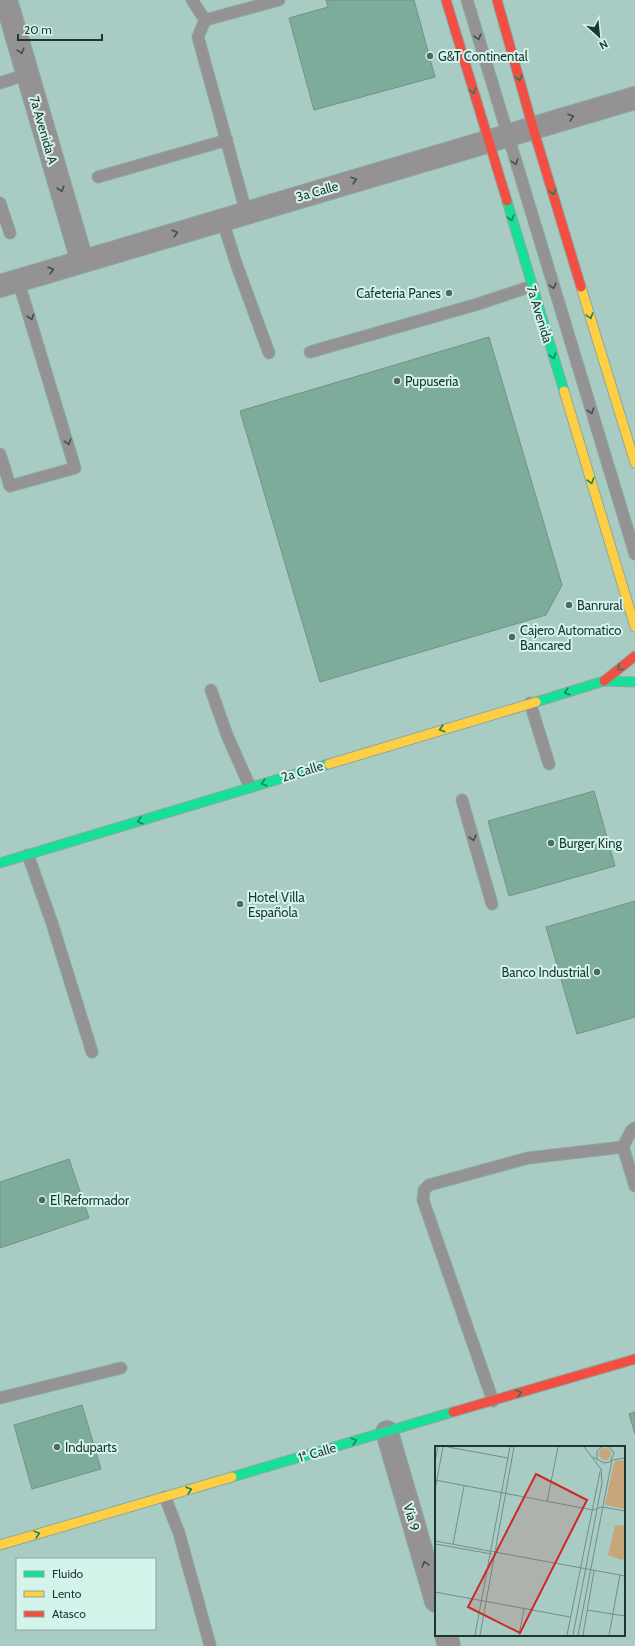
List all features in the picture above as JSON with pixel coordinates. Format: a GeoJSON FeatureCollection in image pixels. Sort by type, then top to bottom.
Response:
{"type":"FeatureCollection","features":[{"type":"Feature","properties":{"kind":"main road","name":"7a Avenida"},"geometry":{"type":"LineString","coordinates":[[446,0],[497,138],[532,286],[635,627]]}},
{"type":"Feature","properties":{"kind":"main road"},"geometry":{"type":"LineString","coordinates":[[497,0],[533,128],[635,463]]}},
{"type":"Feature","properties":{"kind":"main road","name":"2a Calle"},"geometry":{"type":"LineString","coordinates":[[604,681],[635,656]]}},
{"type":"Feature","properties":{"kind":"main road","name":"2a Calle"},"geometry":{"type":"LineString","coordinates":[[0,863],[604,681],[635,682]]}},
{"type":"Feature","properties":{"kind":"main road","name":"1ª Calle"},"geometry":{"type":"LineString","coordinates":[[0,1545],[635,1359]]}},
{"type":"Feature","properties":{"kind":"street","name":"7a Avenida A"},"geometry":{"type":"LineString","coordinates":[[6,0],[82,261]]}},
{"type":"Feature","properties":{"kind":"street","name":"3a Calle"},"geometry":{"type":"LineString","coordinates":[[9,283],[635,98]]}},
{"type":"Feature","properties":{"kind":"street","name":"Vía 9"},"geometry":{"type":"LineString","coordinates":[[387,1432],[435,1598]]}},
{"type":"Feature","properties":{"kind":"street"},"geometry":{"type":"LineString","coordinates":[[446,1636],[449,1646]]}},
{"type":"Feature","properties":{"kind":"lane"},"geometry":{"type":"LineString","coordinates":[[192,0],[205,20]]}},
{"type":"Feature","properties":{"kind":"lane"},"geometry":{"type":"LineString","coordinates":[[205,20],[279,0]]}},
{"type":"Feature","properties":{"kind":"lane"},"geometry":{"type":"LineString","coordinates":[[467,0],[497,138],[635,554]]}},
{"type":"Feature","properties":{"kind":"lane"},"geometry":{"type":"LineString","coordinates":[[205,20],[198,37],[246,212]]}},
{"type":"Feature","properties":{"kind":"lane"},"geometry":{"type":"LineString","coordinates":[[0,83],[28,74]]}},
{"type":"Feature","properties":{"kind":"lane"},"geometry":{"type":"LineString","coordinates":[[98,177],[227,140]]}},
{"type":"Feature","properties":{"kind":"lane"},"geometry":{"type":"LineString","coordinates":[[0,203],[10,233]]}},
{"type":"Feature","properties":{"kind":"lane"},"geometry":{"type":"LineString","coordinates":[[222,219],[236,263],[269,353]]}},
{"type":"Feature","properties":{"kind":"lane"},"geometry":{"type":"LineString","coordinates":[[0,454],[10,486],[75,468],[9,283]]}},
{"type":"Feature","properties":{"kind":"lane"},"geometry":{"type":"LineString","coordinates":[[310,352],[478,304],[532,286]]}},
{"type":"Feature","properties":{"kind":"lane"},"geometry":{"type":"LineString","coordinates":[[211,690],[226,735],[250,787]]}},
{"type":"Feature","properties":{"kind":"lane"},"geometry":{"type":"LineString","coordinates":[[530,703],[549,764]]}},
{"type":"Feature","properties":{"kind":"lane"},"geometry":{"type":"LineString","coordinates":[[462,800],[492,904]]}},
{"type":"Feature","properties":{"kind":"lane"},"geometry":{"type":"LineString","coordinates":[[28,855],[52,923],[92,1052]]}},
{"type":"Feature","properties":{"kind":"lane"},"geometry":{"type":"LineString","coordinates":[[635,1128],[631,1131],[623,1147],[635,1186]]}},
{"type":"Feature","properties":{"kind":"lane"},"geometry":{"type":"LineString","coordinates":[[493,1401],[423,1200],[424,1190],[429,1185],[528,1158],[623,1147]]}},
{"type":"Feature","properties":{"kind":"lane"},"geometry":{"type":"LineString","coordinates":[[0,1398],[121,1368]]}},
{"type":"Feature","properties":{"kind":"lane"},"geometry":{"type":"LineString","coordinates":[[165,1497],[179,1533],[210,1645]]}},
{"type":"Feature","properties":{"kind":"building"},"geometry":{"type":"Polygon","coordinates":[[[326,0],[414,0],[435,77],[314,110],[289,18],[328,7],[326,0]]]}},
{"type":"Feature","properties":{"kind":"building"},"geometry":{"type":"Polygon","coordinates":[[[489,337],[562,585],[546,615],[320,682],[240,411],[489,337]]]}},
{"type":"Feature","properties":{"kind":"building","name":"Burger King"},"geometry":{"type":"Polygon","coordinates":[[[594,791],[615,866],[509,896],[488,821],[594,791]]]}},
{"type":"Feature","properties":{"kind":"building","name":"Banco Industrial"},"geometry":{"type":"Polygon","coordinates":[[[635,901],[635,1017],[577,1034],[546,927],[635,901]]]}},
{"type":"Feature","properties":{"kind":"building","name":"El Reformador"},"geometry":{"type":"Polygon","coordinates":[[[69,1159],[89,1218],[0,1248],[0,1182],[69,1159]]]}},
{"type":"Feature","properties":{"kind":"building","name":"Induparts"},"geometry":{"type":"Polygon","coordinates":[[[82,1405],[101,1469],[32,1489],[14,1425],[82,1405]]]}},
{"type":"Feature","properties":{"kind":"building"},"geometry":{"type":"Polygon","coordinates":[[[635,1412],[635,1434],[629,1414],[635,1412]]]}},
{"type":"Feature","properties":{"kind":"traffic: fast"},"geometry":{"type":"LineString","coordinates":[[507,201],[564,391]]}},
{"type":"Feature","properties":{"kind":"traffic: fast"},"geometry":{"type":"LineString","coordinates":[[536,702],[604,681],[635,682]]}},
{"type":"Feature","properties":{"kind":"traffic: fast"},"geometry":{"type":"LineString","coordinates":[[0,863],[329,764]]}},
{"type":"Feature","properties":{"kind":"traffic: fast"},"geometry":{"type":"LineString","coordinates":[[232,1477],[453,1412]]}},
{"type":"Feature","properties":{"kind":"traffic: slow"},"geometry":{"type":"LineString","coordinates":[[581,287],[635,463]]}},
{"type":"Feature","properties":{"kind":"traffic: slow"},"geometry":{"type":"LineString","coordinates":[[564,391],[635,627]]}},
{"type":"Feature","properties":{"kind":"traffic: slow"},"geometry":{"type":"LineString","coordinates":[[329,764],[536,702]]}},
{"type":"Feature","properties":{"kind":"traffic: slow"},"geometry":{"type":"LineString","coordinates":[[0,1545],[232,1477]]}},
{"type":"Feature","properties":{"kind":"traffic: jam"},"geometry":{"type":"LineString","coordinates":[[446,0],[507,201]]}},
{"type":"Feature","properties":{"kind":"traffic: jam"},"geometry":{"type":"LineString","coordinates":[[497,0],[533,128],[581,287]]}},
{"type":"Feature","properties":{"kind":"traffic: jam"},"geometry":{"type":"LineString","coordinates":[[604,681],[635,656]]}},
{"type":"Feature","properties":{"kind":"traffic: jam"},"geometry":{"type":"LineString","coordinates":[[453,1412],[635,1359]]}},
{"type":"Feature","properties":{"kind":"place","name":"G&T Continental"},"geometry":{"type":"Point","coordinates":[430,56]}},
{"type":"Feature","properties":{"kind":"place","name":"Cafeteria Panes"},"geometry":{"type":"Point","coordinates":[449,293]}},
{"type":"Feature","properties":{"kind":"place","name":"Pupuseria"},"geometry":{"type":"Point","coordinates":[397,381]}},
{"type":"Feature","properties":{"kind":"place","name":"Banrural"},"geometry":{"type":"Point","coordinates":[569,605]}},
{"type":"Feature","properties":{"kind":"place","name":"Cajero Automatico Bancared"},"geometry":{"type":"Point","coordinates":[512,637]}},
{"type":"Feature","properties":{"kind":"place","name":"Burger King"},"geometry":{"type":"Point","coordinates":[551,843]}},
{"type":"Feature","properties":{"kind":"place","name":"Hotel Villa Española"},"geometry":{"type":"Point","coordinates":[240,904]}},
{"type":"Feature","properties":{"kind":"place","name":"Banco Industrial"},"geometry":{"type":"Point","coordinates":[597,972]}},
{"type":"Feature","properties":{"kind":"place","name":"El Reformador"},"geometry":{"type":"Point","coordinates":[42,1200]}},
{"type":"Feature","properties":{"kind":"place","name":"Induparts"},"geometry":{"type":"Point","coordinates":[57,1447]}}]}
